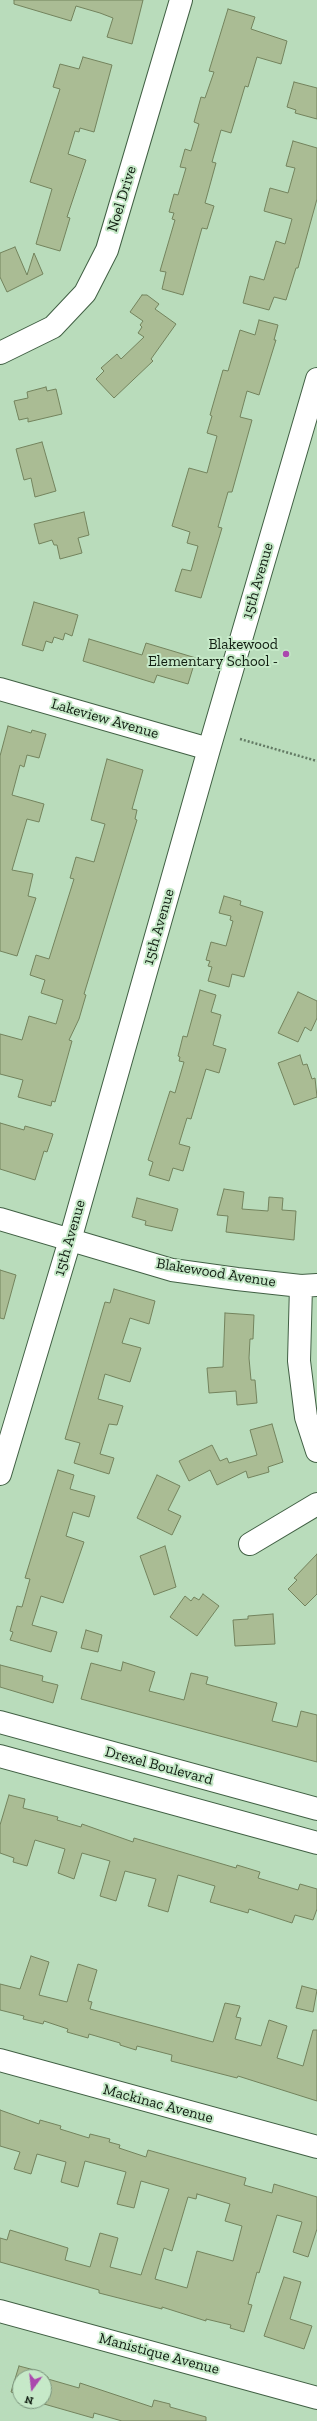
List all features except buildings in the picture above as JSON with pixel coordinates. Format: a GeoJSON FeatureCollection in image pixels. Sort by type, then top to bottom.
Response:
{"type":"FeatureCollection","features":[{"type":"Feature","properties":{"kind":"street","name":"Noel Drive"},"geometry":{"type":"LineString","coordinates":[[0,353],[53,327],[85,293],[107,250],[181,0]]}},
{"type":"Feature","properties":{"kind":"street","name":"15th Avenue"},"geometry":{"type":"LineString","coordinates":[[0,1472],[70,1240],[209,749],[317,379]]}},
{"type":"Feature","properties":{"kind":"street","name":"Lakeview Avenue"},"geometry":{"type":"LineString","coordinates":[[0,689],[209,749]]}},
{"type":"Feature","properties":{"kind":"street","name":"Blakewood Avenue"},"geometry":{"type":"LineString","coordinates":[[0,1219],[172,1270],[238,1280],[309,1285]]}},
{"type":"Feature","properties":{"kind":"street"},"geometry":{"type":"LineString","coordinates":[[309,1285],[299,1361],[306,1417],[317,1451]]}},
{"type":"Feature","properties":{"kind":"street"},"geometry":{"type":"LineString","coordinates":[[250,1544],[317,1504]]}},
{"type":"Feature","properties":{"kind":"street","name":"Drexel Boulevard"},"geometry":{"type":"LineString","coordinates":[[0,1722],[317,1809]]}},
{"type":"Feature","properties":{"kind":"street"},"geometry":{"type":"LineString","coordinates":[[24,1763],[33,1731]]}},
{"type":"Feature","properties":{"kind":"street"},"geometry":{"type":"LineString","coordinates":[[0,1756],[317,1843]]}},
{"type":"Feature","properties":{"kind":"street","name":"Mackinac Avenue"},"geometry":{"type":"LineString","coordinates":[[0,2060],[317,2147]]}},
{"type":"Feature","properties":{"kind":"street","name":"Manistique Avenue"},"geometry":{"type":"LineString","coordinates":[[0,2311],[317,2398]]}},
{"type":"Feature","properties":{"kind":"path"},"geometry":{"type":"LineString","coordinates":[[240,739],[317,761]]}},
{"type":"Feature","properties":{"kind":"place","name":"Blakewood Elementary School -"},"geometry":{"type":"Point","coordinates":[286,654]}}]}
